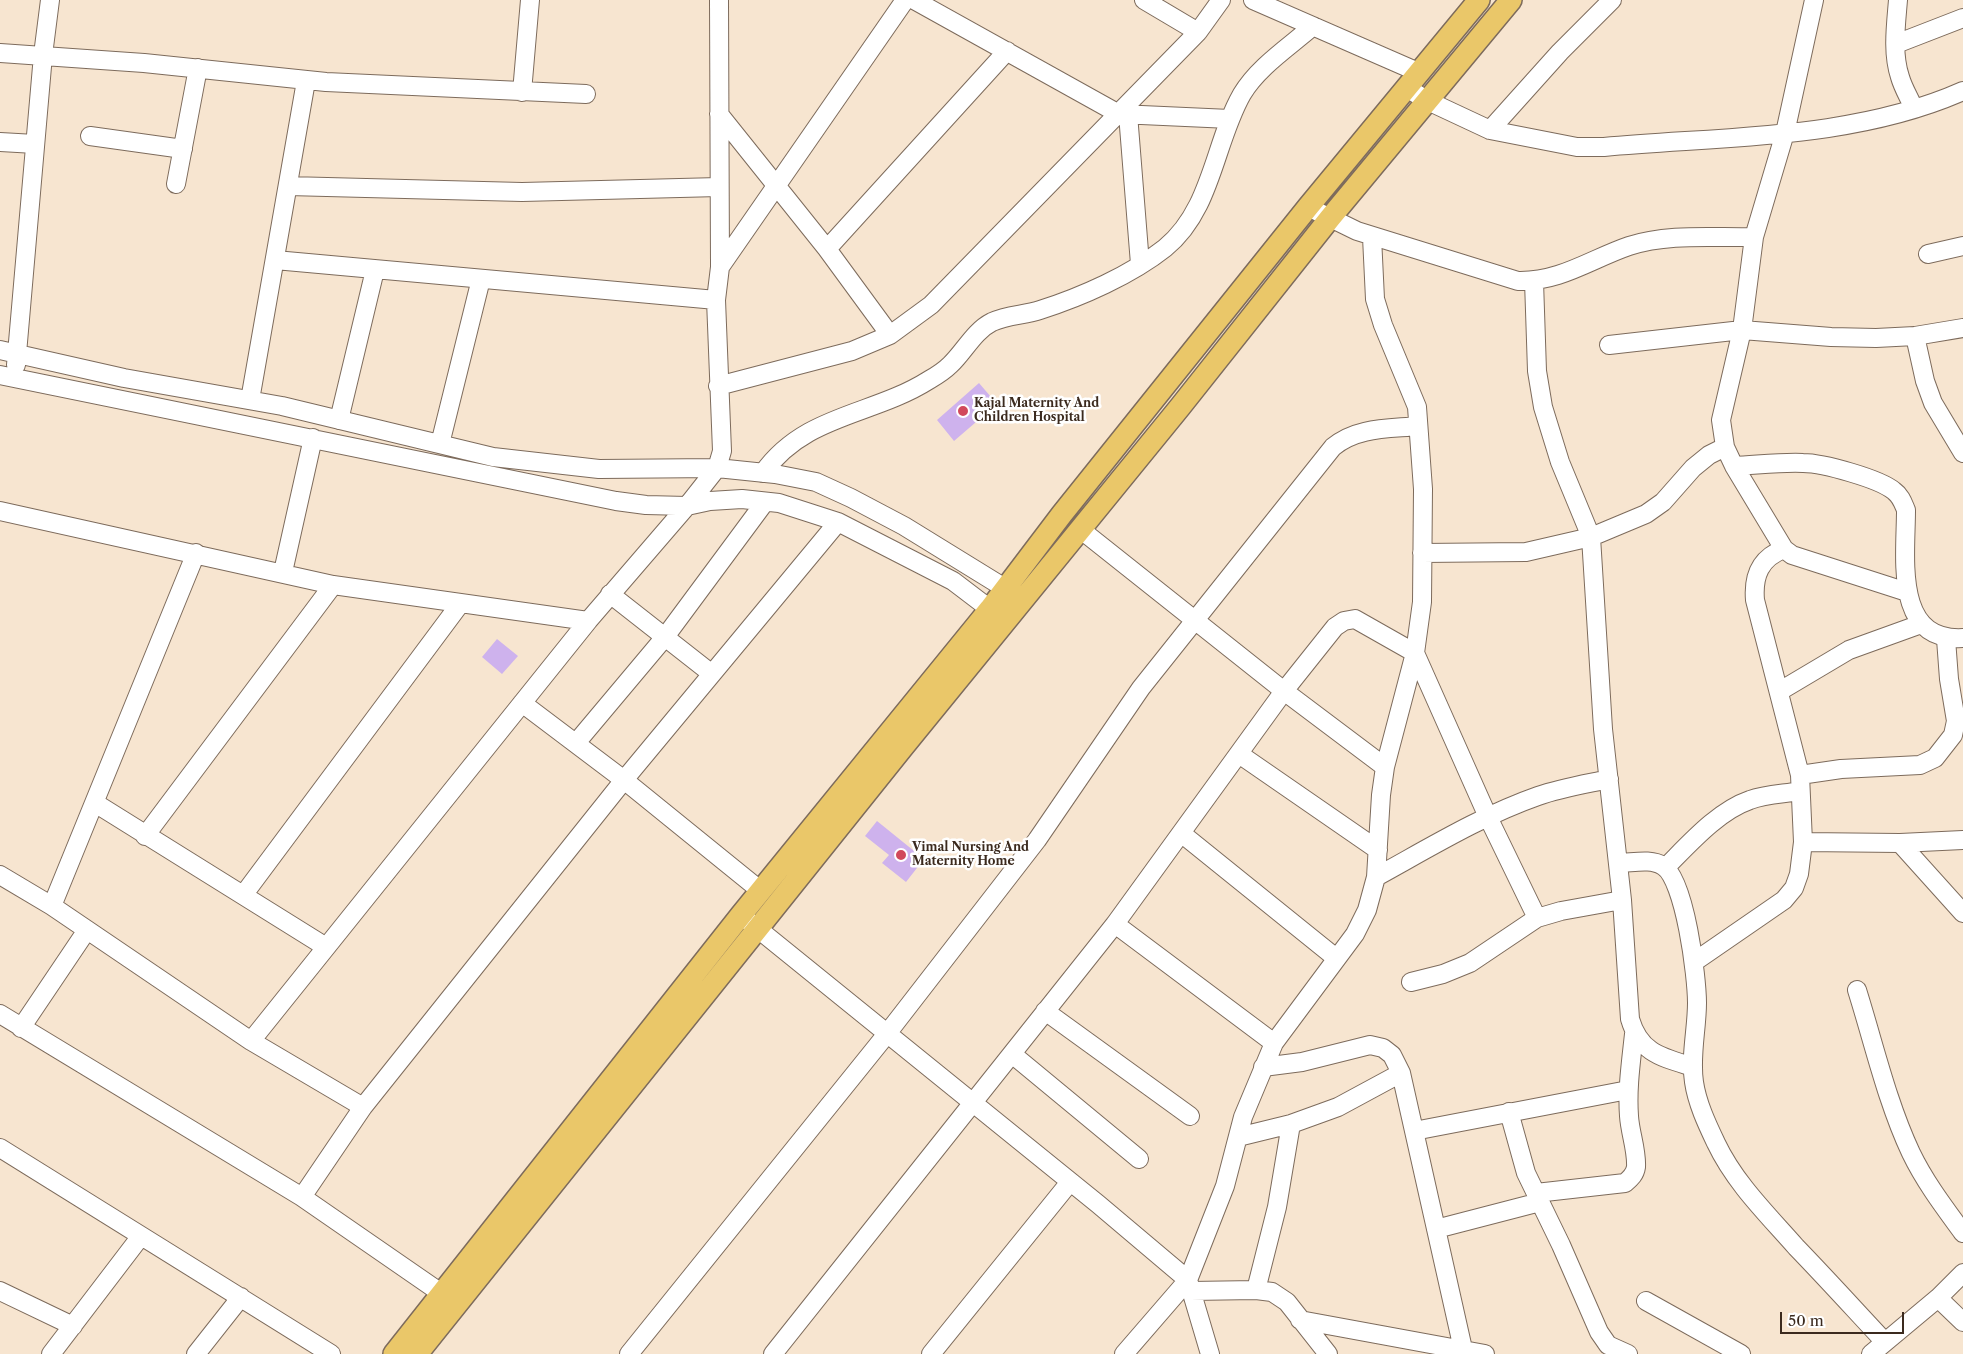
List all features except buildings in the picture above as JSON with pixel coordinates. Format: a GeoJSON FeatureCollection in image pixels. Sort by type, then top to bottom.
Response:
{"type":"FeatureCollection","features":[{"type":"Feature","properties":{"kind":"main road"},"geometry":{"type":"LineString","coordinates":[[417,1354],[757,929],[998,614],[1005,587],[1308,207],[1478,0]]}},
{"type":"Feature","properties":{"kind":"main road"},"geometry":{"type":"LineString","coordinates":[[394,1354],[741,915],[998,614],[1022,600],[1330,218],[1511,0]]}},
{"type":"Feature","properties":{"kind":"street"},"geometry":{"type":"LineString","coordinates":[[50,0],[35,144],[9,352],[8,376],[616,501],[646,505],[687,506],[710,501],[742,499],[779,503],[838,522],[954,581],[998,614]]}},
{"type":"Feature","properties":{"kind":"street"},"geometry":{"type":"LineString","coordinates":[[522,92],[530,0]]}},
{"type":"Feature","properties":{"kind":"street"},"geometry":{"type":"LineString","coordinates":[[251,1041],[588,621],[687,506],[717,468],[722,450],[716,300],[720,267],[718,0]]}},
{"type":"Feature","properties":{"kind":"street"},"geometry":{"type":"LineString","coordinates":[[720,267],[905,0]]}},
{"type":"Feature","properties":{"kind":"street"},"geometry":{"type":"LineString","coordinates":[[914,0],[1123,114],[1230,119]]}},
{"type":"Feature","properties":{"kind":"street"},"geometry":{"type":"LineString","coordinates":[[1144,0],[1198,32]]}},
{"type":"Feature","properties":{"kind":"street"},"geometry":{"type":"LineString","coordinates":[[718,386],[852,350],[890,335],[931,304],[1123,114],[1198,32],[1222,0]]}},
{"type":"Feature","properties":{"kind":"street"},"geometry":{"type":"LineString","coordinates":[[1253,0],[1313,26],[1412,80],[1428,101],[1490,130],[1577,147],[1604,148],[1785,133],[1859,123],[1914,109],[1963,91]]}},
{"type":"Feature","properties":{"kind":"street"},"geometry":{"type":"LineString","coordinates":[[1490,130],[1560,52],[1612,0]]}},
{"type":"Feature","properties":{"kind":"street"},"geometry":{"type":"LineString","coordinates":[[1814,0],[1785,133],[1754,237],[1742,330],[1721,420],[1725,447],[1734,466],[1784,549],[1792,555],[1907,592]]}},
{"type":"Feature","properties":{"kind":"street"},"geometry":{"type":"LineString","coordinates":[[1898,0],[1896,44],[1900,78],[1914,109]]}},
{"type":"Feature","properties":{"kind":"street"},"geometry":{"type":"LineString","coordinates":[[1896,44],[1963,18]]}},
{"type":"Feature","properties":{"kind":"street"},"geometry":{"type":"LineString","coordinates":[[763,473],[775,455],[791,442],[822,426],[927,382],[949,367],[976,336],[992,322],[1079,297],[1166,248],[1186,225],[1208,184],[1230,119],[1243,93],[1259,72],[1313,26]]}},
{"type":"Feature","properties":{"kind":"street"},"geometry":{"type":"LineString","coordinates":[[827,249],[1007,52]]}},
{"type":"Feature","properties":{"kind":"street"},"geometry":{"type":"LineString","coordinates":[[0,53],[198,68],[306,80],[586,94]]}},
{"type":"Feature","properties":{"kind":"street"},"geometry":{"type":"LineString","coordinates":[[176,184],[198,68]]}},
{"type":"Feature","properties":{"kind":"street"},"geometry":{"type":"LineString","coordinates":[[250,400],[306,80]]}},
{"type":"Feature","properties":{"kind":"street"},"geometry":{"type":"LineString","coordinates":[[719,114],[775,187],[827,249],[890,335]]}},
{"type":"Feature","properties":{"kind":"street"},"geometry":{"type":"LineString","coordinates":[[1123,114],[1140,264]]}},
{"type":"Feature","properties":{"kind":"street"},"geometry":{"type":"LineString","coordinates":[[90,136],[183,149]]}},
{"type":"Feature","properties":{"kind":"street"},"geometry":{"type":"LineString","coordinates":[[0,142],[35,144]]}},
{"type":"Feature","properties":{"kind":"street"},"geometry":{"type":"LineString","coordinates":[[288,186],[522,192],[718,187]]}},
{"type":"Feature","properties":{"kind":"street"},"geometry":{"type":"LineString","coordinates":[[1308,207],[1372,237],[1518,281],[1534,281],[1560,276],[1629,246],[1654,240],[1754,237]]}},
{"type":"Feature","properties":{"kind":"street"},"geometry":{"type":"LineString","coordinates":[[1124,1354],[1190,1285],[1225,1186],[1243,1117],[1263,1067],[1274,1043],[1355,934],[1367,910],[1376,877],[1385,767],[1415,653],[1422,602],[1423,489],[1416,407],[1383,325],[1375,298],[1372,237]]}},
{"type":"Feature","properties":{"kind":"street"},"geometry":{"type":"LineString","coordinates":[[1928,254],[1963,246]]}},
{"type":"Feature","properties":{"kind":"street"},"geometry":{"type":"LineString","coordinates":[[274,260],[716,300]]}},
{"type":"Feature","properties":{"kind":"street"},"geometry":{"type":"LineString","coordinates":[[339,420],[375,270]]}},
{"type":"Feature","properties":{"kind":"street"},"geometry":{"type":"LineString","coordinates":[[440,444],[480,279]]}},
{"type":"Feature","properties":{"kind":"street"},"geometry":{"type":"LineString","coordinates":[[1436,1230],[1538,1198],[1625,1182],[1632,1177],[1636,1168],[1629,1118],[1628,1090],[1634,1034],[1630,1019],[1619,863],[1603,729],[1591,537],[1560,462],[1543,407],[1537,371],[1534,281]]}},
{"type":"Feature","properties":{"kind":"street"},"geometry":{"type":"LineString","coordinates":[[1609,345],[1742,330],[1831,337],[1915,336],[1963,328]]}},
{"type":"Feature","properties":{"kind":"street"},"geometry":{"type":"LineString","coordinates":[[1915,336],[1925,382],[1933,403],[1963,453]]}},
{"type":"Feature","properties":{"kind":"street"},"geometry":{"type":"LineString","coordinates":[[9,352],[124,378],[250,400],[494,457],[599,470],[717,468],[816,482],[904,526],[1005,587],[1022,600]]}},
{"type":"Feature","properties":{"kind":"street"},"geometry":{"type":"LineString","coordinates":[[629,1354],[886,1035],[1037,840],[1141,688],[1334,447],[1345,437],[1358,432],[1418,426]]}},
{"type":"Feature","properties":{"kind":"street"},"geometry":{"type":"LineString","coordinates":[[283,572],[312,438]]}},
{"type":"Feature","properties":{"kind":"street"},"geometry":{"type":"LineString","coordinates":[[1422,553],[1526,552],[1591,537],[1646,514],[1663,502],[1693,468],[1709,455],[1725,447]]}},
{"type":"Feature","properties":{"kind":"street"},"geometry":{"type":"LineString","coordinates":[[1666,867],[1724,814],[1752,799],[1841,769],[1920,765],[1935,758],[1953,735],[1956,721],[1948,679],[1954,638],[1932,632],[1921,624],[1907,592],[1906,510],[1902,500],[1884,484],[1828,467],[1804,463],[1734,466]]}},
{"type":"Feature","properties":{"kind":"street"},"geometry":{"type":"LineString","coordinates":[[576,743],[665,637],[765,502]]}},
{"type":"Feature","properties":{"kind":"street"},"geometry":{"type":"LineString","coordinates":[[0,511],[283,572],[332,585],[588,621]]}},
{"type":"Feature","properties":{"kind":"street"},"geometry":{"type":"LineString","coordinates":[[302,1196],[363,1107],[624,780],[838,522]]}},
{"type":"Feature","properties":{"kind":"street"},"geometry":{"type":"LineString","coordinates":[[1080,529],[1284,691],[1385,767]]}},
{"type":"Feature","properties":{"kind":"street"},"geometry":{"type":"LineString","coordinates":[[1694,962],[1784,900],[1794,888],[1799,874],[1803,842],[1800,783],[1780,691],[1755,600],[1754,588],[1756,576],[1764,560],[1784,549]]}},
{"type":"Feature","properties":{"kind":"street"},"geometry":{"type":"LineString","coordinates":[[52,906],[196,553]]}},
{"type":"Feature","properties":{"kind":"street"},"geometry":{"type":"LineString","coordinates":[[145,836],[332,585]]}},
{"type":"Feature","properties":{"kind":"street"},"geometry":{"type":"LineString","coordinates":[[610,594],[712,674]]}},
{"type":"Feature","properties":{"kind":"street"},"geometry":{"type":"LineString","coordinates":[[244,894],[460,604]]}},
{"type":"Feature","properties":{"kind":"street"},"geometry":{"type":"LineString","coordinates":[[773,1354],[1115,924],[1284,691],[1335,627],[1344,621],[1354,619],[1415,653],[1488,817],[1537,918]]}},
{"type":"Feature","properties":{"kind":"street"},"geometry":{"type":"LineString","coordinates":[[1780,691],[1849,650],[1921,624]]}},
{"type":"Feature","properties":{"kind":"street"},"geometry":{"type":"LineString","coordinates":[[522,703],[624,780],[761,891]]}},
{"type":"Feature","properties":{"kind":"street"},"geometry":{"type":"LineString","coordinates":[[1238,754],[1378,850]]}},
{"type":"Feature","properties":{"kind":"street"},"geometry":{"type":"LineString","coordinates":[[1376,877],[1456,832],[1488,817],[1540,796],[1609,779]]}},
{"type":"Feature","properties":{"kind":"street"},"geometry":{"type":"LineString","coordinates":[[95,803],[145,836],[244,894],[326,947]]}},
{"type":"Feature","properties":{"kind":"street"},"geometry":{"type":"LineString","coordinates":[[1181,833],[1336,958]]}},
{"type":"Feature","properties":{"kind":"street"},"geometry":{"type":"LineString","coordinates":[[1803,842],[1900,843],[1963,840]]}},
{"type":"Feature","properties":{"kind":"street"},"geometry":{"type":"LineString","coordinates":[[1900,843],[1963,913]]}},
{"type":"Feature","properties":{"kind":"street"},"geometry":{"type":"LineString","coordinates":[[1619,863],[1656,862],[1666,867],[1674,880],[1684,910],[1694,962],[1697,1002],[1693,1067],[1700,1107],[1716,1143],[1734,1174],[1757,1204],[1884,1341]]}},
{"type":"Feature","properties":{"kind":"street"},"geometry":{"type":"LineString","coordinates":[[0,875],[52,906],[251,1041],[363,1107]]}},
{"type":"Feature","properties":{"kind":"street"},"geometry":{"type":"LineString","coordinates":[[1411,982],[1443,974],[1470,963],[1537,918],[1561,911],[1622,900]]}},
{"type":"Feature","properties":{"kind":"street"},"geometry":{"type":"LineString","coordinates":[[741,915],[886,1035],[1070,1182],[1190,1285],[1210,1354]]}},
{"type":"Feature","properties":{"kind":"street"},"geometry":{"type":"LineString","coordinates":[[1115,924],[1274,1043]]}},
{"type":"Feature","properties":{"kind":"street"},"geometry":{"type":"LineString","coordinates":[[21,1028],[87,930]]}},
{"type":"Feature","properties":{"kind":"street"},"geometry":{"type":"LineString","coordinates":[[1857,990],[1890,1096],[1911,1152],[1928,1184],[1963,1233]]}},
{"type":"Feature","properties":{"kind":"street"},"geometry":{"type":"LineString","coordinates":[[1045,1011],[1190,1116]]}},
{"type":"Feature","properties":{"kind":"street"},"geometry":{"type":"LineString","coordinates":[[0,1014],[302,1196],[441,1293]]}},
{"type":"Feature","properties":{"kind":"street"},"geometry":{"type":"LineString","coordinates":[[1634,1034],[1644,1047],[1661,1056],[1693,1067]]}},
{"type":"Feature","properties":{"kind":"street"},"geometry":{"type":"LineString","coordinates":[[1263,1067],[1302,1062],[1370,1045],[1383,1048],[1392,1055],[1401,1073],[1463,1349]]}},
{"type":"Feature","properties":{"kind":"street"},"geometry":{"type":"LineString","coordinates":[[1012,1054],[1139,1160]]}},
{"type":"Feature","properties":{"kind":"street"},"geometry":{"type":"LineString","coordinates":[[1238,1137],[1291,1124],[1338,1107],[1401,1073]]}},
{"type":"Feature","properties":{"kind":"street"},"geometry":{"type":"LineString","coordinates":[[1414,1131],[1628,1090]]}},
{"type":"Feature","properties":{"kind":"street"},"geometry":{"type":"LineString","coordinates":[[1509,1112],[1518,1151],[1599,1332],[1608,1345],[1628,1354]]}},
{"type":"Feature","properties":{"kind":"street"},"geometry":{"type":"LineString","coordinates":[[1256,1290],[1277,1207],[1291,1124]]}},
{"type":"Feature","properties":{"kind":"street"},"geometry":{"type":"LineString","coordinates":[[0,1148],[331,1354]]}},
{"type":"Feature","properties":{"kind":"street"},"geometry":{"type":"LineString","coordinates":[[931,1354],[1070,1182]]}},
{"type":"Feature","properties":{"kind":"street"},"geometry":{"type":"LineString","coordinates":[[51,1354],[141,1236]]}},
{"type":"Feature","properties":{"kind":"street"},"geometry":{"type":"LineString","coordinates":[[1870,1354],[1938,1298],[1963,1273]]}},
{"type":"Feature","properties":{"kind":"street"},"geometry":{"type":"LineString","coordinates":[[1190,1285],[1256,1290],[1272,1292],[1281,1296],[1328,1354]]}},
{"type":"Feature","properties":{"kind":"street"},"geometry":{"type":"LineString","coordinates":[[0,1291],[73,1326]]}},
{"type":"Feature","properties":{"kind":"street"},"geometry":{"type":"LineString","coordinates":[[196,1354],[241,1297]]}},
{"type":"Feature","properties":{"kind":"street"},"geometry":{"type":"LineString","coordinates":[[1938,1298],[1963,1322]]}},
{"type":"Feature","properties":{"kind":"street"},"geometry":{"type":"LineString","coordinates":[[1646,1300],[1741,1354]]}},
{"type":"Feature","properties":{"kind":"street"},"geometry":{"type":"LineString","coordinates":[[1300,1320],[1485,1354]]}},
{"type":"Feature","properties":{"kind":"place","name":"Kajal Maternity And Children Hospital"},"geometry":{"type":"Point","coordinates":[963,411]}},
{"type":"Feature","properties":{"kind":"place","name":"Vimal Nursing And Maternity Home"},"geometry":{"type":"Point","coordinates":[901,855]}}]}
